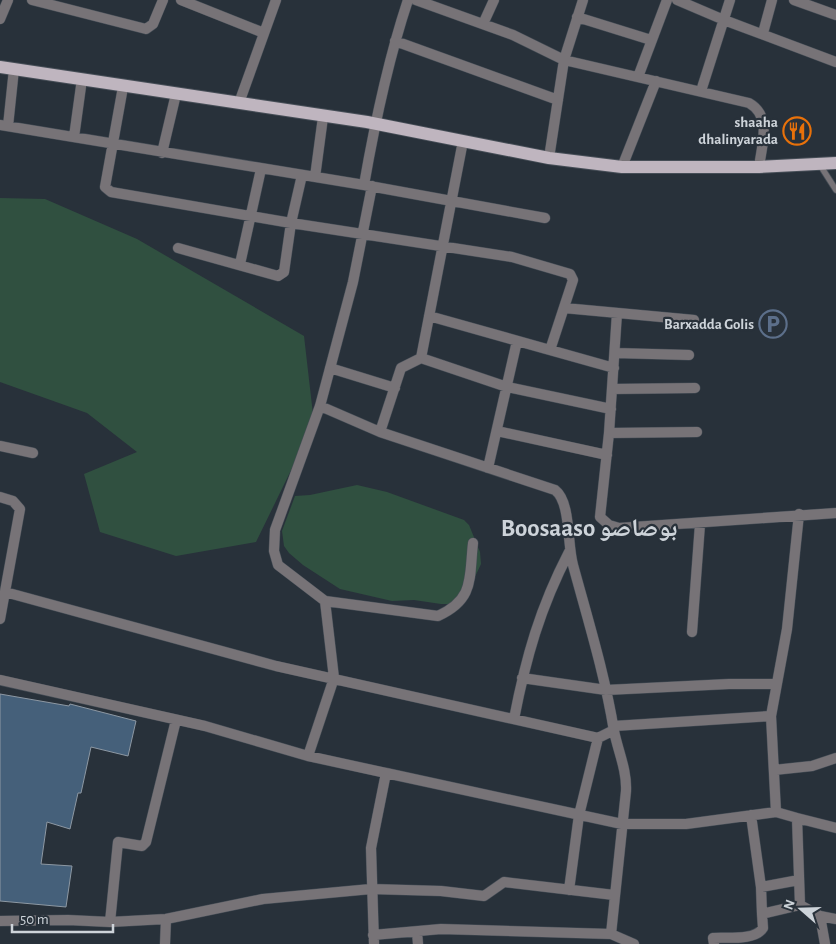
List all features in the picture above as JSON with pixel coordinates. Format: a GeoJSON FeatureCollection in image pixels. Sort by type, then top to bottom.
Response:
{"type":"FeatureCollection","features":[{"type":"Feature","properties":{"kind":"main road"},"geometry":{"type":"LineString","coordinates":[[0,67],[374,124],[549,158],[622,167],[759,167],[836,163]]}},
{"type":"Feature","properties":{"kind":"street"},"geometry":{"type":"LineString","coordinates":[[0,19],[8,0]]}},
{"type":"Feature","properties":{"kind":"street"},"geometry":{"type":"LineString","coordinates":[[32,0],[146,29],[153,24],[163,0]]}},
{"type":"Feature","properties":{"kind":"street"},"geometry":{"type":"LineString","coordinates":[[181,0],[264,33]]}},
{"type":"Feature","properties":{"kind":"street"},"geometry":{"type":"LineString","coordinates":[[239,103],[276,0]]}},
{"type":"Feature","properties":{"kind":"street"},"geometry":{"type":"LineString","coordinates":[[408,0],[395,41],[374,124],[362,234],[353,282],[320,406],[280,514],[274,551],[278,565],[325,601],[438,616],[453,609],[468,592],[473,543]]}},
{"type":"Feature","properties":{"kind":"street"},"geometry":{"type":"LineString","coordinates":[[416,0],[513,35],[564,60],[749,103],[758,108],[764,119],[759,167]]}},
{"type":"Feature","properties":{"kind":"street"},"geometry":{"type":"LineString","coordinates":[[483,24],[494,0]]}},
{"type":"Feature","properties":{"kind":"street"},"geometry":{"type":"LineString","coordinates":[[549,158],[564,60],[583,0]]}},
{"type":"Feature","properties":{"kind":"street"},"geometry":{"type":"LineString","coordinates":[[638,77],[667,0]]}},
{"type":"Feature","properties":{"kind":"street"},"geometry":{"type":"LineString","coordinates":[[676,0],[836,62]]}},
{"type":"Feature","properties":{"kind":"street"},"geometry":{"type":"LineString","coordinates":[[702,91],[730,0]]}},
{"type":"Feature","properties":{"kind":"street"},"geometry":{"type":"LineString","coordinates":[[763,33],[772,0]]}},
{"type":"Feature","properties":{"kind":"street"},"geometry":{"type":"LineString","coordinates":[[794,0],[836,15]]}},
{"type":"Feature","properties":{"kind":"street"},"geometry":{"type":"LineString","coordinates":[[577,17],[651,40]]}},
{"type":"Feature","properties":{"kind":"street"},"geometry":{"type":"LineString","coordinates":[[395,41],[558,100]]}},
{"type":"Feature","properties":{"kind":"street"},"geometry":{"type":"LineString","coordinates":[[14,69],[4,126],[368,185],[544,218]]}},
{"type":"Feature","properties":{"kind":"street"},"geometry":{"type":"LineString","coordinates":[[74,137],[82,79]]}},
{"type":"Feature","properties":{"kind":"street"},"geometry":{"type":"LineString","coordinates":[[622,167],[656,81]]}},
{"type":"Feature","properties":{"kind":"street"},"geometry":{"type":"LineString","coordinates":[[123,86],[105,187],[111,192],[442,248],[512,257],[570,274],[573,280],[550,350]]}},
{"type":"Feature","properties":{"kind":"street"},"geometry":{"type":"LineString","coordinates":[[162,153],[176,94]]}},
{"type":"Feature","properties":{"kind":"street"},"geometry":{"type":"LineString","coordinates":[[315,177],[323,117]]}},
{"type":"Feature","properties":{"kind":"street"},"geometry":{"type":"LineString","coordinates":[[421,358],[463,140]]}},
{"type":"Feature","properties":{"kind":"street"},"geometry":{"type":"LineString","coordinates":[[240,264],[261,169]]}},
{"type":"Feature","properties":{"kind":"street"},"geometry":{"type":"LineString","coordinates":[[178,248],[278,276],[284,272],[291,223],[302,175]]}},
{"type":"Feature","properties":{"kind":"street"},"geometry":{"type":"LineString","coordinates":[[564,308],[694,320]]}},
{"type":"Feature","properties":{"kind":"street"},"geometry":{"type":"LineString","coordinates":[[617,313],[610,433],[600,517],[609,525],[619,528],[700,524],[798,514],[836,513]]}},
{"type":"Feature","properties":{"kind":"street"},"geometry":{"type":"LineString","coordinates":[[429,316],[614,368]]}},
{"type":"Feature","properties":{"kind":"street"},"geometry":{"type":"LineString","coordinates":[[488,468],[517,341]]}},
{"type":"Feature","properties":{"kind":"street"},"geometry":{"type":"LineString","coordinates":[[615,353],[688,355]]}},
{"type":"Feature","properties":{"kind":"street"},"geometry":{"type":"LineString","coordinates":[[380,432],[401,368],[421,358],[507,387],[611,408]]}},
{"type":"Feature","properties":{"kind":"street"},"geometry":{"type":"LineString","coordinates":[[330,368],[395,388]]}},
{"type":"Feature","properties":{"kind":"street"},"geometry":{"type":"LineString","coordinates":[[612,389],[695,388]]}},
{"type":"Feature","properties":{"kind":"street"},"geometry":{"type":"LineString","coordinates":[[320,406],[380,432],[555,490],[561,495],[564,504],[569,552],[606,690],[626,787],[611,934]]}},
{"type":"Feature","properties":{"kind":"street"},"geometry":{"type":"LineString","coordinates":[[497,431],[607,455]]}},
{"type":"Feature","properties":{"kind":"street"},"geometry":{"type":"LineString","coordinates":[[610,433],[696,432]]}},
{"type":"Feature","properties":{"kind":"street"},"geometry":{"type":"LineString","coordinates":[[0,446],[33,452]]}},
{"type":"Feature","properties":{"kind":"street"},"geometry":{"type":"LineString","coordinates":[[0,497],[13,500],[20,509],[0,619]]}},
{"type":"Feature","properties":{"kind":"street"},"geometry":{"type":"LineString","coordinates":[[776,812],[771,716],[787,629],[798,514]]}},
{"type":"Feature","properties":{"kind":"street"},"geometry":{"type":"LineString","coordinates":[[692,632],[700,524]]}},
{"type":"Feature","properties":{"kind":"street"},"geometry":{"type":"LineString","coordinates":[[514,719],[531,642],[549,590],[569,552]]}},
{"type":"Feature","properties":{"kind":"street"},"geometry":{"type":"LineString","coordinates":[[5,592],[222,652],[598,738],[614,728],[771,716]]}},
{"type":"Feature","properties":{"kind":"street"},"geometry":{"type":"LineString","coordinates":[[308,756],[334,678],[325,601]]}},
{"type":"Feature","properties":{"kind":"street"},"geometry":{"type":"LineString","coordinates":[[522,678],[606,690],[729,684],[776,684]]}},
{"type":"Feature","properties":{"kind":"street"},"geometry":{"type":"LineString","coordinates":[[0,680],[233,734],[308,756],[622,824],[686,824],[776,812],[836,828]]}},
{"type":"Feature","properties":{"kind":"street"},"geometry":{"type":"LineString","coordinates":[[110,922],[118,842],[142,846],[146,842],[176,720]]}},
{"type":"Feature","properties":{"kind":"street"},"geometry":{"type":"LineString","coordinates":[[569,890],[580,815],[598,738]]}},
{"type":"Feature","properties":{"kind":"street"},"geometry":{"type":"LineString","coordinates":[[774,770],[812,766],[836,758]]}},
{"type":"Feature","properties":{"kind":"street"},"geometry":{"type":"LineString","coordinates":[[386,773],[371,848],[373,940],[417,932],[499,930],[611,934],[634,944]]}},
{"type":"Feature","properties":{"kind":"street"},"geometry":{"type":"LineString","coordinates":[[714,944],[713,938],[746,937],[760,932],[763,928],[761,887],[751,815]]}},
{"type":"Feature","properties":{"kind":"street"},"geometry":{"type":"LineString","coordinates":[[797,818],[800,905]]}},
{"type":"Feature","properties":{"kind":"street"},"geometry":{"type":"LineString","coordinates":[[761,887],[798,880]]}},
{"type":"Feature","properties":{"kind":"street"},"geometry":{"type":"LineString","coordinates":[[0,921],[68,920],[110,922],[166,919],[263,899],[371,889],[441,891],[484,896],[504,882],[614,895]]}},
{"type":"Feature","properties":{"kind":"street"},"geometry":{"type":"LineString","coordinates":[[762,914],[800,905],[820,916],[836,919]]}},
{"type":"Feature","properties":{"kind":"street"},"geometry":{"type":"LineString","coordinates":[[820,916],[825,944]]}},
{"type":"Feature","properties":{"kind":"street"},"geometry":{"type":"LineString","coordinates":[[165,944],[166,919]]}},
{"type":"Feature","properties":{"kind":"street"},"geometry":{"type":"LineString","coordinates":[[417,932],[418,944]]}},
{"type":"Feature","properties":{"kind":"lane"},"geometry":{"type":"LineString","coordinates":[[820,165],[836,190]]}},
{"type":"Feature","properties":{"kind":"green space"},"geometry":{"type":"Polygon","coordinates":[[[0,198],[45,199],[137,239],[304,336],[314,423],[256,542],[176,556],[100,532],[84,474],[137,452],[87,413],[0,382],[0,198]]]}},
{"type":"Feature","properties":{"kind":"green space"},"geometry":{"type":"Polygon","coordinates":[[[357,485],[387,492],[464,520],[469,525],[480,552],[481,564],[465,598],[456,604],[414,600],[392,601],[340,589],[303,565],[289,553],[284,546],[282,531],[295,496],[310,495],[357,485]]]}},
{"type":"Feature","properties":{"kind":"building"},"geometry":{"type":"Polygon","coordinates":[[[0,694],[69,706],[70,704],[136,721],[128,756],[91,747],[81,793],[78,793],[70,829],[47,822],[41,864],[72,866],[66,907],[0,901],[0,694]]]}},
{"type":"Feature","properties":{"kind":"place","name":"shaaha dhalinyarada"},"geometry":{"type":"Point","coordinates":[797,131]}},
{"type":"Feature","properties":{"kind":"place","name":"Barxadda Golis"},"geometry":{"type":"Point","coordinates":[773,324]}},
{"type":"Feature","properties":{"kind":"district","name":"Boosaaso بوصاصو"},"geometry":{"type":"Point","coordinates":[589,528]}}]}
